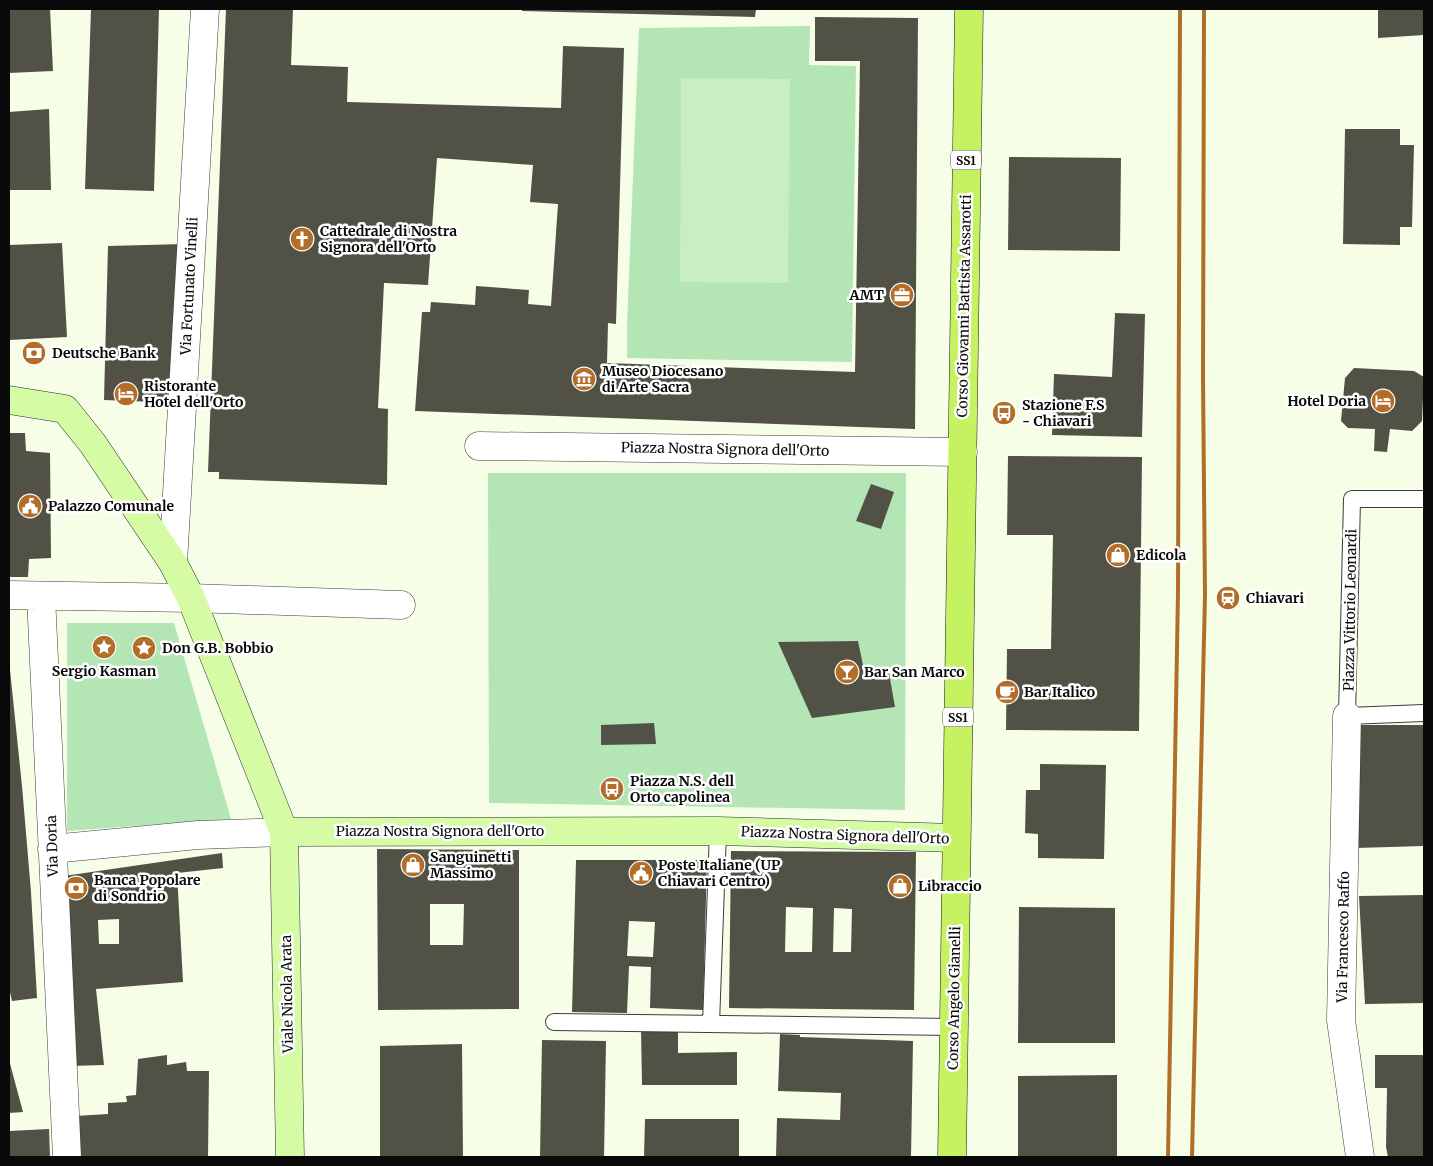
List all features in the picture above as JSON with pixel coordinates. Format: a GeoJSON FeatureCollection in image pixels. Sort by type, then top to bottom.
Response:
{"type":"FeatureCollection","features":[{"type":"Feature","properties":{"kind":"main road","name":"Corso Giovanni Battista Assarotti"},"geometry":{"type":"LineString","coordinates":[[963,452],[969,9]]}},
{"type":"Feature","properties":{"kind":"main road","name":"Piazza Nostra Signora dell'Orto"},"geometry":{"type":"LineString","coordinates":[[956,838],[963,452]]}},
{"type":"Feature","properties":{"kind":"main road","name":"Corso Angelo Gianelli"},"geometry":{"type":"LineString","coordinates":[[952,1157],[956,838]]}},
{"type":"Feature","properties":{"kind":"street","name":"Via Fortunato Vinelli"},"geometry":{"type":"LineString","coordinates":[[173,563],[205,9]]}},
{"type":"Feature","properties":{"kind":"street"},"geometry":{"type":"LineString","coordinates":[[9,400],[65,409],[93,444],[173,563],[191,598],[284,832]]}},
{"type":"Feature","properties":{"kind":"street","name":"Piazza Nostra Signora dell'Orto"},"geometry":{"type":"LineString","coordinates":[[480,446],[963,452]]}},
{"type":"Feature","properties":{"kind":"street"},"geometry":{"type":"LineString","coordinates":[[9,595],[191,598],[401,605]]}},
{"type":"Feature","properties":{"kind":"street","name":"Via Doria"},"geometry":{"type":"LineString","coordinates":[[41,596],[67,1157]]}},
{"type":"Feature","properties":{"kind":"street","name":"Via Francesco Raffo"},"geometry":{"type":"LineString","coordinates":[[1347,716],[1341,1020],[1360,1157]]}},
{"type":"Feature","properties":{"kind":"street","name":"Piazza Nostra Signora dell'Orto"},"geometry":{"type":"LineString","coordinates":[[52,849],[198,835],[284,832],[718,831],[956,838]]}},
{"type":"Feature","properties":{"kind":"street","name":"Viale Nicola Arata"},"geometry":{"type":"LineString","coordinates":[[284,832],[290,1157]]}},
{"type":"Feature","properties":{"kind":"lane","name":"Piazza Vittorio Leonardi"},"geometry":{"type":"LineString","coordinates":[[1347,716],[1352,499],[1424,499]]}},
{"type":"Feature","properties":{"kind":"lane"},"geometry":{"type":"LineString","coordinates":[[1347,716],[1424,713]]}},
{"type":"Feature","properties":{"kind":"lane"},"geometry":{"type":"LineString","coordinates":[[711,1024],[718,831]]}},
{"type":"Feature","properties":{"kind":"lane"},"geometry":{"type":"LineString","coordinates":[[554,1022],[954,1027]]}},
{"type":"Feature","properties":{"kind":"green space"},"geometry":{"type":"Polygon","coordinates":[[[810,26],[809,65],[856,66],[852,362],[627,358],[639,28],[810,26]]]}},
{"type":"Feature","properties":{"kind":"green space"},"geometry":{"type":"Polygon","coordinates":[[[681,78],[790,79],[788,283],[680,282],[681,78]]]}},
{"type":"Feature","properties":{"kind":"green space"},"geometry":{"type":"Polygon","coordinates":[[[488,473],[906,473],[905,810],[489,803],[488,473]]]}},
{"type":"Feature","properties":{"kind":"green space"},"geometry":{"type":"Polygon","coordinates":[[[67,623],[174,623],[231,819],[67,831],[67,623]]]}},
{"type":"Feature","properties":{"kind":"building"},"geometry":{"type":"Polygon","coordinates":[[[9,9],[50,9],[53,71],[9,73],[9,9]]]}},
{"type":"Feature","properties":{"kind":"building"},"geometry":{"type":"Polygon","coordinates":[[[91,9],[159,9],[154,191],[85,189],[91,9]]]}},
{"type":"Feature","properties":{"kind":"building"},"geometry":{"type":"Polygon","coordinates":[[[226,9],[293,9],[291,65],[348,67],[347,102],[561,108],[563,46],[624,48],[616,324],[608,323],[607,363],[855,372],[860,61],[815,61],[815,17],[918,18],[915,429],[415,411],[422,312],[430,312],[431,302],[475,305],[476,286],[529,290],[528,304],[551,306],[558,204],[530,202],[533,165],[437,158],[428,285],[384,283],[378,408],[388,409],[387,485],[219,479],[219,472],[208,472],[226,9]]]}},
{"type":"Feature","properties":{"kind":"building"},"geometry":{"type":"Polygon","coordinates":[[[522,9],[756,9],[755,17],[522,11],[522,9]]]}},
{"type":"Feature","properties":{"kind":"building"},"geometry":{"type":"Polygon","coordinates":[[[1378,9],[1424,9],[1424,35],[1378,38],[1378,9]]]}},
{"type":"Feature","properties":{"kind":"building"},"geometry":{"type":"Polygon","coordinates":[[[49,109],[51,190],[9,190],[9,112],[49,109]]]}},
{"type":"Feature","properties":{"kind":"building"},"geometry":{"type":"Polygon","coordinates":[[[1345,129],[1400,129],[1400,145],[1414,145],[1412,227],[1400,227],[1400,245],[1343,244],[1345,129]]]}},
{"type":"Feature","properties":{"kind":"building"},"geometry":{"type":"Polygon","coordinates":[[[1009,157],[1121,158],[1120,251],[1008,250],[1009,157]]]}},
{"type":"Feature","properties":{"kind":"building"},"geometry":{"type":"Polygon","coordinates":[[[62,243],[67,337],[9,340],[9,245],[62,243]]]}},
{"type":"Feature","properties":{"kind":"building"},"geometry":{"type":"Polygon","coordinates":[[[185,244],[181,403],[104,400],[108,246],[185,244]]]}},
{"type":"Feature","properties":{"kind":"building"},"geometry":{"type":"Polygon","coordinates":[[[1115,313],[1145,314],[1142,437],[1052,435],[1054,374],[1112,377],[1115,313]]]}},
{"type":"Feature","properties":{"kind":"building","name":"Hotel Doria"},"geometry":{"type":"Polygon","coordinates":[[[1354,368],[1414,371],[1424,377],[1422,421],[1412,431],[1390,429],[1387,452],[1374,451],[1375,429],[1348,428],[1341,421],[1345,378],[1354,368]]]}},
{"type":"Feature","properties":{"kind":"building","name":"Palazzo Comunale"},"geometry":{"type":"Polygon","coordinates":[[[9,433],[25,433],[26,451],[50,453],[51,558],[29,559],[28,577],[9,577],[9,433]]]}},
{"type":"Feature","properties":{"kind":"building"},"geometry":{"type":"Polygon","coordinates":[[[1008,456],[1142,457],[1139,731],[1006,730],[1007,649],[1051,649],[1053,535],[1007,535],[1008,456]]]}},
{"type":"Feature","properties":{"kind":"building"},"geometry":{"type":"Polygon","coordinates":[[[871,484],[894,492],[881,529],[856,521],[871,484]]]}},
{"type":"Feature","properties":{"kind":"building"},"geometry":{"type":"Polygon","coordinates":[[[858,641],[865,675],[889,673],[895,707],[812,718],[778,642],[858,641]]]}},
{"type":"Feature","properties":{"kind":"building"},"geometry":{"type":"Polygon","coordinates":[[[9,670],[22,786],[37,998],[12,1001],[9,988],[9,670]]]}},
{"type":"Feature","properties":{"kind":"building"},"geometry":{"type":"Polygon","coordinates":[[[654,723],[656,744],[601,745],[601,725],[654,723]]]}},
{"type":"Feature","properties":{"kind":"building"},"geometry":{"type":"Polygon","coordinates":[[[1355,725],[1424,725],[1423,846],[1356,848],[1355,725]]]}},
{"type":"Feature","properties":{"kind":"building"},"geometry":{"type":"Polygon","coordinates":[[[1040,764],[1106,765],[1104,859],[1038,858],[1038,834],[1025,833],[1026,790],[1040,790],[1040,764]]]}},
{"type":"Feature","properties":{"kind":"building"},"geometry":{"type":"Polygon","coordinates":[[[377,849],[519,850],[519,1009],[378,1010],[377,849]],[[430,904],[430,945],[463,945],[464,904],[430,904]]]}},
{"type":"Feature","properties":{"kind":"building"},"geometry":{"type":"Polygon","coordinates":[[[731,851],[916,852],[914,1010],[729,1008],[731,851]],[[786,907],[785,952],[812,952],[813,908],[786,907]],[[834,908],[833,952],[851,952],[852,909],[834,908]]]}},
{"type":"Feature","properties":{"kind":"building"},"geometry":{"type":"Polygon","coordinates":[[[222,853],[223,868],[177,873],[183,982],[96,989],[104,1065],[71,1066],[64,876],[222,853]],[[119,919],[98,920],[99,944],[119,944],[119,919]]]}},
{"type":"Feature","properties":{"kind":"building"},"geometry":{"type":"Polygon","coordinates":[[[576,860],[707,860],[703,1010],[650,1008],[651,967],[629,966],[627,1013],[572,1012],[576,860]],[[629,921],[627,956],[653,957],[655,922],[629,921]]]}},
{"type":"Feature","properties":{"kind":"building"},"geometry":{"type":"Polygon","coordinates":[[[1424,895],[1424,1003],[1365,1004],[1359,896],[1424,895]]]}},
{"type":"Feature","properties":{"kind":"building"},"geometry":{"type":"Polygon","coordinates":[[[1019,907],[1115,908],[1115,1043],[1018,1043],[1019,907]]]}},
{"type":"Feature","properties":{"kind":"building"},"geometry":{"type":"Polygon","coordinates":[[[641,1029],[678,1029],[678,1053],[737,1052],[737,1085],[642,1085],[641,1029]]]}},
{"type":"Feature","properties":{"kind":"building"},"geometry":{"type":"Polygon","coordinates":[[[780,1034],[800,1035],[800,1037],[913,1041],[911,1157],[776,1157],[777,1118],[840,1120],[841,1093],[778,1091],[780,1034]]]}},
{"type":"Feature","properties":{"kind":"building"},"geometry":{"type":"Polygon","coordinates":[[[542,1040],[606,1041],[604,1157],[540,1157],[542,1040]]]}},
{"type":"Feature","properties":{"kind":"building"},"geometry":{"type":"Polygon","coordinates":[[[462,1044],[463,1157],[380,1157],[380,1046],[462,1044]]]}},
{"type":"Feature","properties":{"kind":"building"},"geometry":{"type":"Polygon","coordinates":[[[167,1055],[167,1065],[186,1062],[187,1071],[209,1071],[208,1157],[77,1157],[75,1116],[108,1114],[108,1103],[127,1102],[126,1096],[136,1095],[138,1059],[167,1055]]]}},
{"type":"Feature","properties":{"kind":"building"},"geometry":{"type":"Polygon","coordinates":[[[1375,1055],[1424,1055],[1424,1157],[1388,1157],[1386,1147],[1387,1088],[1375,1088],[1375,1055]]]}},
{"type":"Feature","properties":{"kind":"building"},"geometry":{"type":"Polygon","coordinates":[[[9,1060],[23,1112],[9,1113],[9,1060]]]}},
{"type":"Feature","properties":{"kind":"building"},"geometry":{"type":"Polygon","coordinates":[[[1117,1075],[1117,1157],[1018,1157],[1018,1076],[1117,1075]]]}},
{"type":"Feature","properties":{"kind":"building"},"geometry":{"type":"Polygon","coordinates":[[[645,1119],[739,1119],[739,1157],[644,1157],[645,1119]]]}},
{"type":"Feature","properties":{"kind":"building"},"geometry":{"type":"Polygon","coordinates":[[[49,1129],[50,1157],[9,1157],[9,1131],[49,1129]]]}},
{"type":"Feature","properties":{"kind":"railway"},"geometry":{"type":"LineString","coordinates":[[1168,1157],[1178,593],[1180,9]]}},
{"type":"Feature","properties":{"kind":"railway"},"geometry":{"type":"LineString","coordinates":[[1192,1157],[1205,595],[1203,378],[1204,9]]}},
{"type":"Feature","properties":{"kind":"place","name":"Cattedrale di Nostra Signora dell'Orto"},"geometry":{"type":"Point","coordinates":[302,239]}},
{"type":"Feature","properties":{"kind":"place","name":"AMT"},"geometry":{"type":"Point","coordinates":[902,295]}},
{"type":"Feature","properties":{"kind":"place","name":"Deutsche Bank"},"geometry":{"type":"Point","coordinates":[34,353]}},
{"type":"Feature","properties":{"kind":"place","name":"Museo Diocesano di Arte Sacra"},"geometry":{"type":"Point","coordinates":[584,379]}},
{"type":"Feature","properties":{"kind":"place","name":"Ristorante Hotel dell'Orto"},"geometry":{"type":"Point","coordinates":[126,394]}},
{"type":"Feature","properties":{"kind":"place","name":"Hotel Doria"},"geometry":{"type":"Point","coordinates":[1383,401]}},
{"type":"Feature","properties":{"kind":"place","name":"Stazione F.S - Chiavari"},"geometry":{"type":"Point","coordinates":[1004,413]}},
{"type":"Feature","properties":{"kind":"place","name":"Palazzo Comunale"},"geometry":{"type":"Point","coordinates":[30,506]}},
{"type":"Feature","properties":{"kind":"place","name":"Edicola"},"geometry":{"type":"Point","coordinates":[1118,555]}},
{"type":"Feature","properties":{"kind":"place","name":"Chiavari"},"geometry":{"type":"Point","coordinates":[1228,598]}},
{"type":"Feature","properties":{"kind":"place","name":"Sergio Kasman"},"geometry":{"type":"Point","coordinates":[104,647]}},
{"type":"Feature","properties":{"kind":"place","name":"Don G.B. Bobbio"},"geometry":{"type":"Point","coordinates":[144,648]}},
{"type":"Feature","properties":{"kind":"place","name":"Bar San Marco"},"geometry":{"type":"Point","coordinates":[847,672]}},
{"type":"Feature","properties":{"kind":"place","name":"Bar Italico"},"geometry":{"type":"Point","coordinates":[1007,692]}},
{"type":"Feature","properties":{"kind":"place","name":"Piazza N.S. dell Orto capolinea"},"geometry":{"type":"Point","coordinates":[612,789]}},
{"type":"Feature","properties":{"kind":"place","name":"Sanguinetti Massimo"},"geometry":{"type":"Point","coordinates":[413,865]}},
{"type":"Feature","properties":{"kind":"place","name":"Poste Italiane (UP Chiavari Centro)"},"geometry":{"type":"Point","coordinates":[641,873]}},
{"type":"Feature","properties":{"kind":"place","name":"Libraccio"},"geometry":{"type":"Point","coordinates":[900,886]}},
{"type":"Feature","properties":{"kind":"place","name":"Banca Popolare di Sondrio"},"geometry":{"type":"Point","coordinates":[76,888]}}]}
